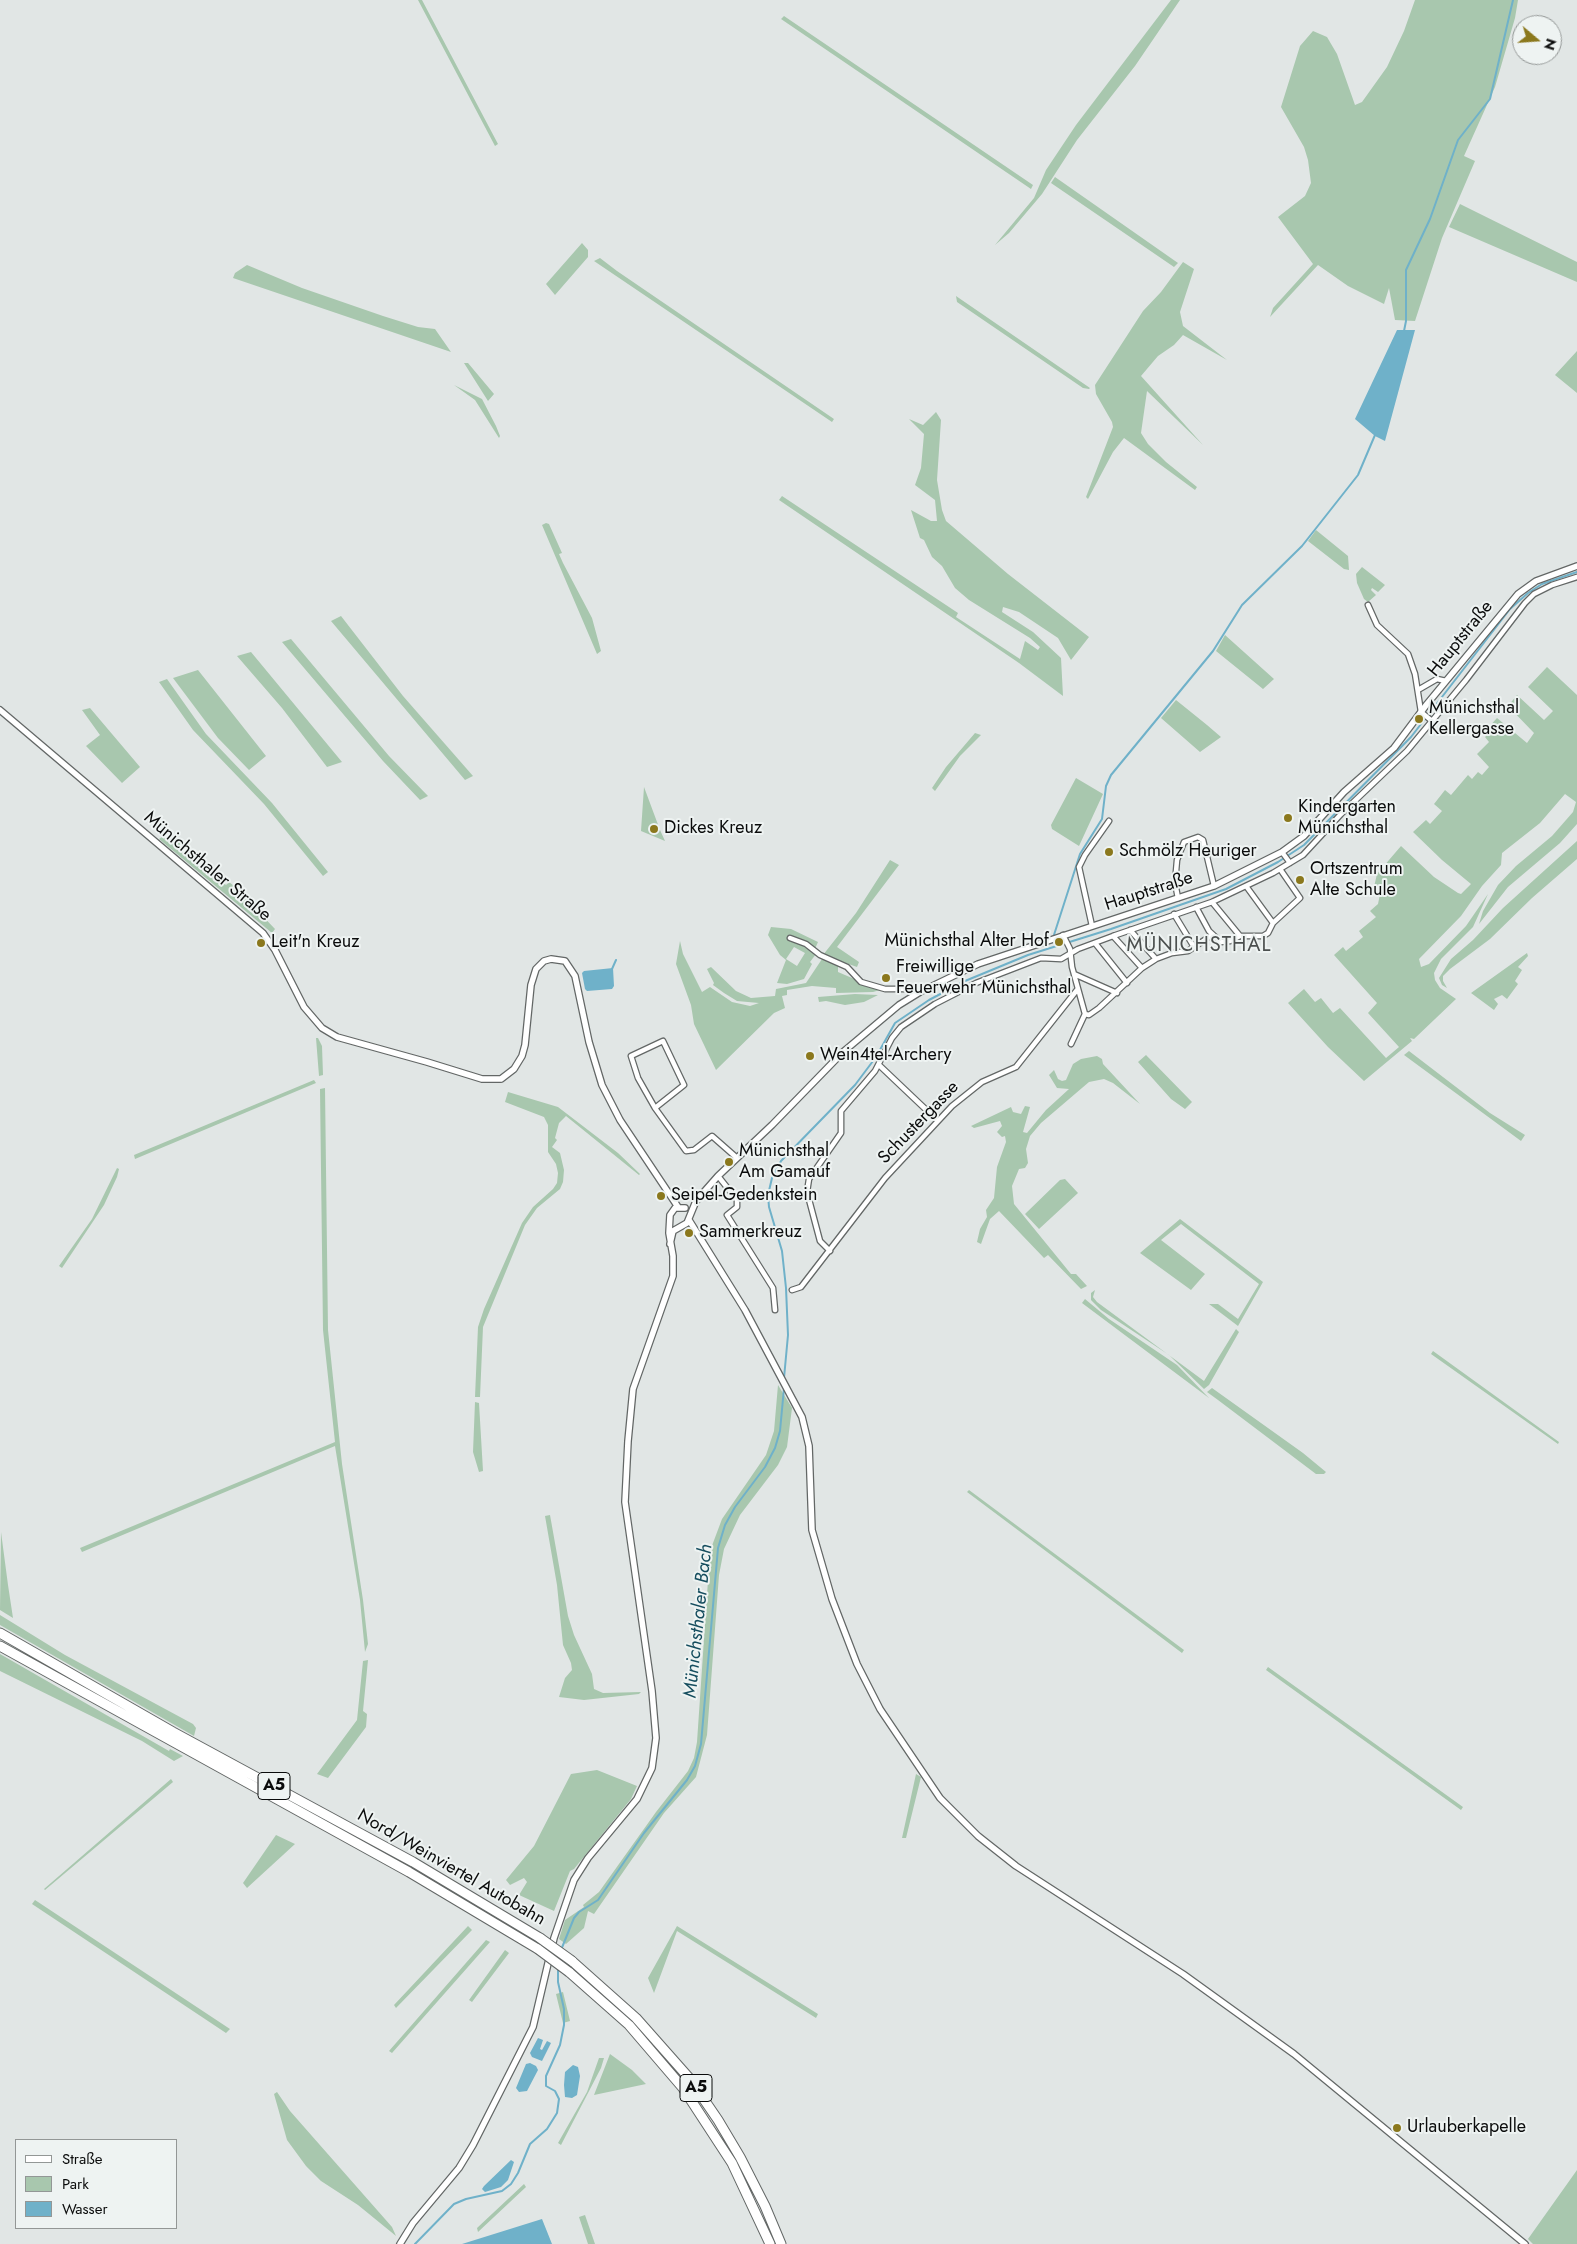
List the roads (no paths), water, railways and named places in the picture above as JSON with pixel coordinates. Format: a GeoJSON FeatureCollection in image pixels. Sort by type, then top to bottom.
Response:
{"type":"FeatureCollection","features":[{"type":"Feature","properties":{"kind":"highway","name":"Nord/Weinviertel Autobahn"},"geometry":{"type":"LineString","coordinates":[[0,1633],[213,1754],[414,1862],[540,1938],[572,1961],[636,2018],[664,2048],[695,2087],[740,2157],[765,2206],[781,2244]]}},
{"type":"Feature","properties":{"kind":"highway","name":"Nord/Weinviertel Autobahn"},"geometry":{"type":"LineString","coordinates":[[0,1646],[409,1872],[538,1949],[569,1972],[629,2025],[683,2088],[732,2163],[770,2244]]}},
{"type":"Feature","properties":{"kind":"street","name":"Hauptstraße"},"geometry":{"type":"LineString","coordinates":[[689,1217],[696,1201],[718,1176],[843,1052],[886,1014],[914,995],[978,964],[1056,937],[1064,938],[1092,926],[1214,886],[1283,853],[1304,836],[1344,792],[1394,748],[1446,681],[1518,594],[1536,581],[1577,566]]}},
{"type":"Feature","properties":{"kind":"street","name":"Hauptstraße"},"geometry":{"type":"LineString","coordinates":[[830,1251],[820,1240],[807,1192],[809,1179],[841,1133],[841,1111],[880,1064],[892,1038],[901,1027],[952,994],[1033,961],[1047,957],[1061,959],[1071,952],[1113,936],[1212,902],[1280,869],[1289,861],[1309,850],[1341,814],[1407,751],[1525,603],[1534,594],[1552,585],[1577,577]]}},
{"type":"Feature","properties":{"kind":"street"},"geometry":{"type":"LineString","coordinates":[[1368,605],[1376,625],[1408,654],[1412,664],[1422,713],[1431,720]]}},
{"type":"Feature","properties":{"kind":"street"},"geometry":{"type":"LineString","coordinates":[[1418,690],[1437,679],[1446,681]]}},
{"type":"Feature","properties":{"kind":"street","name":"Münichsthaler Straße"},"geometry":{"type":"LineString","coordinates":[[0,710],[264,933],[276,950],[304,1007],[322,1028],[336,1037],[427,1062],[482,1080],[501,1079],[514,1070],[522,1056],[525,1045],[531,985],[536,969],[551,959],[565,961],[575,976],[588,1042],[602,1085],[620,1120],[669,1194],[689,1217],[697,1235],[745,1310],[802,1417],[810,1457],[810,1515],[815,1544],[843,1628],[857,1664],[880,1709],[949,1808],[984,1841],[1016,1866],[1183,1974],[1294,2054],[1525,2244]]}},
{"type":"Feature","properties":{"kind":"street"},"geometry":{"type":"LineString","coordinates":[[1092,926],[1079,867],[1085,855],[1109,821]]}},
{"type":"Feature","properties":{"kind":"street"},"geometry":{"type":"LineString","coordinates":[[1178,898],[1175,883],[1177,860],[1184,842],[1198,837],[1202,840],[1214,886]]}},
{"type":"Feature","properties":{"kind":"street"},"geometry":{"type":"LineString","coordinates":[[1283,853],[1289,861]]}},
{"type":"Feature","properties":{"kind":"street"},"geometry":{"type":"LineString","coordinates":[[1196,907],[1212,936],[1221,942],[1230,941],[1240,936],[1263,936],[1268,933],[1273,923],[1300,898],[1280,869]]}},
{"type":"Feature","properties":{"kind":"street"},"geometry":{"type":"LineString","coordinates":[[1246,886],[1273,923]]}},
{"type":"Feature","properties":{"kind":"street"},"geometry":{"type":"LineString","coordinates":[[1212,902],[1240,936]]}},
{"type":"Feature","properties":{"kind":"street"},"geometry":{"type":"LineString","coordinates":[[1174,914],[1194,946]]}},
{"type":"Feature","properties":{"kind":"street"},"geometry":{"type":"LineString","coordinates":[[1130,930],[1156,959]]}},
{"type":"Feature","properties":{"kind":"street"},"geometry":{"type":"LineString","coordinates":[[1113,936],[1142,968]]}},
{"type":"Feature","properties":{"kind":"street"},"geometry":{"type":"LineString","coordinates":[[1085,1014],[1089,1015],[1117,993],[1142,968],[1156,959],[1172,953],[1188,951],[1212,936]]}},
{"type":"Feature","properties":{"kind":"street"},"geometry":{"type":"LineString","coordinates":[[790,938],[806,944],[820,955],[847,967],[861,982],[884,989],[906,989],[914,995]]}},
{"type":"Feature","properties":{"kind":"street"},"geometry":{"type":"LineString","coordinates":[[1064,938],[1071,952],[1074,974],[1085,1014],[1072,1044]]}},
{"type":"Feature","properties":{"kind":"street"},"geometry":{"type":"LineString","coordinates":[[1095,943],[1128,983]]}},
{"type":"Feature","properties":{"kind":"street"},"geometry":{"type":"LineString","coordinates":[[1074,974],[1117,993]]}},
{"type":"Feature","properties":{"kind":"street","name":"Schustergasse"},"geometry":{"type":"LineString","coordinates":[[792,1290],[801,1287],[885,1178],[938,1121],[967,1092],[990,1077],[1016,1067],[1078,990]]}},
{"type":"Feature","properties":{"kind":"street"},"geometry":{"type":"LineString","coordinates":[[655,1108],[684,1085],[663,1041],[631,1056],[638,1078],[655,1108],[686,1151],[694,1150],[712,1136],[736,1158]]}},
{"type":"Feature","properties":{"kind":"street"},"geometry":{"type":"LineString","coordinates":[[880,1064],[938,1121]]}},
{"type":"Feature","properties":{"kind":"street"},"geometry":{"type":"LineString","coordinates":[[718,1176],[737,1200],[737,1207],[727,1215],[773,1288],[775,1310]]}},
{"type":"Feature","properties":{"kind":"street"},"geometry":{"type":"LineString","coordinates":[[400,2244],[420,2214],[459,2168],[477,2138],[533,2026],[554,1938],[574,1880],[588,1858],[637,1799],[652,1768],[655,1750],[648,1651],[627,1516],[625,1486],[633,1389],[673,1276],[669,1194]]}},
{"type":"Feature","properties":{"kind":"street","name":"Hauptstraße"},"geometry":{"type":"LineString","coordinates":[[670,1215],[681,1207],[696,1201]]}},
{"type":"Feature","properties":{"kind":"street"},"geometry":{"type":"LineString","coordinates":[[670,1215],[673,1224],[697,1235]]}},
{"type":"Feature","properties":{"kind":"street"},"geometry":{"type":"LineString","coordinates":[[670,1244],[672,1234],[689,1217]]}},
{"type":"Feature","properties":{"kind":"water"},"geometry":{"type":"Polygon","coordinates":[[[1397,330],[1415,330],[1385,441],[1375,436],[1355,419],[1397,330]]]}},
{"type":"Feature","properties":{"kind":"water"},"geometry":{"type":"Polygon","coordinates":[[[613,968],[614,986],[612,989],[587,991],[585,989],[582,973],[584,971],[613,968]]]}},
{"type":"Feature","properties":{"kind":"water"},"geometry":{"type":"Polygon","coordinates":[[[538,2038],[543,2040],[540,2049],[542,2050],[547,2041],[551,2043],[542,2061],[532,2057],[530,2053],[538,2038]]]}},
{"type":"Feature","properties":{"kind":"water"},"geometry":{"type":"Polygon","coordinates":[[[530,2063],[536,2066],[538,2070],[527,2091],[519,2092],[516,2088],[526,2064],[530,2063]]]}},
{"type":"Feature","properties":{"kind":"water"},"geometry":{"type":"Polygon","coordinates":[[[573,2065],[578,2067],[580,2076],[577,2095],[572,2098],[565,2097],[564,2085],[565,2072],[573,2065]]]}},
{"type":"Feature","properties":{"kind":"water"},"geometry":{"type":"Polygon","coordinates":[[[511,2160],[514,2162],[508,2180],[501,2187],[485,2192],[482,2189],[484,2186],[511,2160]]]}},
{"type":"Feature","properties":{"kind":"water"},"geometry":{"type":"Polygon","coordinates":[[[542,2219],[552,2244],[462,2244],[542,2219]]]}},
{"type":"Feature","properties":{"kind":"waterway"},"geometry":{"type":"LineString","coordinates":[[1404,331],[1406,321],[1406,270],[1430,219],[1458,140],[1490,99],[1513,0]]}},
{"type":"Feature","properties":{"kind":"waterway"},"geometry":{"type":"LineString","coordinates":[[1053,938],[1080,854],[1102,819],[1106,786],[1111,775],[1213,651],[1242,605],[1302,546],[1358,475],[1375,435]]}},
{"type":"Feature","properties":{"kind":"waterway","name":"Münichsthaler Bach"},"geometry":{"type":"LineString","coordinates":[[784,1378],[788,1335],[786,1288],[782,1251],[769,1207],[768,1195],[772,1178],[781,1161],[855,1085],[876,1057],[895,1023],[929,1000],[965,981],[1028,955],[1111,929],[1226,889],[1278,862],[1304,845],[1411,737],[1510,609],[1528,593],[1542,584],[1577,572]]}},
{"type":"Feature","properties":{"kind":"waterway"},"geometry":{"type":"LineString","coordinates":[[612,969],[616,960]]}},
{"type":"Feature","properties":{"kind":"waterway","name":"Münichsthaler Bach"},"geometry":{"type":"LineString","coordinates":[[561,1950],[574,1918],[579,1912],[598,1900],[644,1833],[687,1780],[695,1766],[701,1744],[718,1548],[725,1525],[735,1507],[765,1467],[775,1448],[780,1431],[784,1388]]}},
{"type":"Feature","properties":{"kind":"waterway","name":"Münichsthaler Bach"},"geometry":{"type":"LineString","coordinates":[[415,2244],[454,2204],[466,2199],[502,2191],[511,2184],[518,2173],[530,2144],[547,2129],[557,2113],[559,2099],[555,2091],[546,2086],[546,2076],[560,2045],[564,2025],[564,2009],[558,1982],[558,1967]]}},
{"type":"Feature","properties":{"kind":"place","name":"Münichsthal Kellergasse"},"geometry":{"type":"Point","coordinates":[1419,719]}},
{"type":"Feature","properties":{"kind":"place","name":"Kindergarten Münichsthal"},"geometry":{"type":"Point","coordinates":[1288,818]}},
{"type":"Feature","properties":{"kind":"place","name":"Dickes Kreuz"},"geometry":{"type":"Point","coordinates":[654,829]}},
{"type":"Feature","properties":{"kind":"place","name":"Schmölz Heuriger"},"geometry":{"type":"Point","coordinates":[1109,852]}},
{"type":"Feature","properties":{"kind":"place","name":"Ortszentrum Alte Schule"},"geometry":{"type":"Point","coordinates":[1300,880]}},
{"type":"Feature","properties":{"kind":"place","name":"Münichsthal Alter Hof"},"geometry":{"type":"Point","coordinates":[1059,942]}},
{"type":"Feature","properties":{"kind":"place","name":"Leit'n Kreuz"},"geometry":{"type":"Point","coordinates":[261,943]}},
{"type":"Feature","properties":{"kind":"place","name":"Freiwillige Feuerwehr Münichsthal"},"geometry":{"type":"Point","coordinates":[886,978]}},
{"type":"Feature","properties":{"kind":"place","name":"Wein4tel-Archery"},"geometry":{"type":"Point","coordinates":[810,1056]}},
{"type":"Feature","properties":{"kind":"place","name":"Münichsthal Am Gamauf"},"geometry":{"type":"Point","coordinates":[729,1162]}},
{"type":"Feature","properties":{"kind":"place","name":"Seipel-Gedenkstein"},"geometry":{"type":"Point","coordinates":[661,1196]}},
{"type":"Feature","properties":{"kind":"place","name":"Sammerkreuz"},"geometry":{"type":"Point","coordinates":[689,1233]}},
{"type":"Feature","properties":{"kind":"place","name":"Urlauberkapelle"},"geometry":{"type":"Point","coordinates":[1397,2128]}},
{"type":"Feature","properties":{"kind":"district","name":"MÜNICHSTHAL"},"geometry":{"type":"Point","coordinates":[1199,946]}}]}
